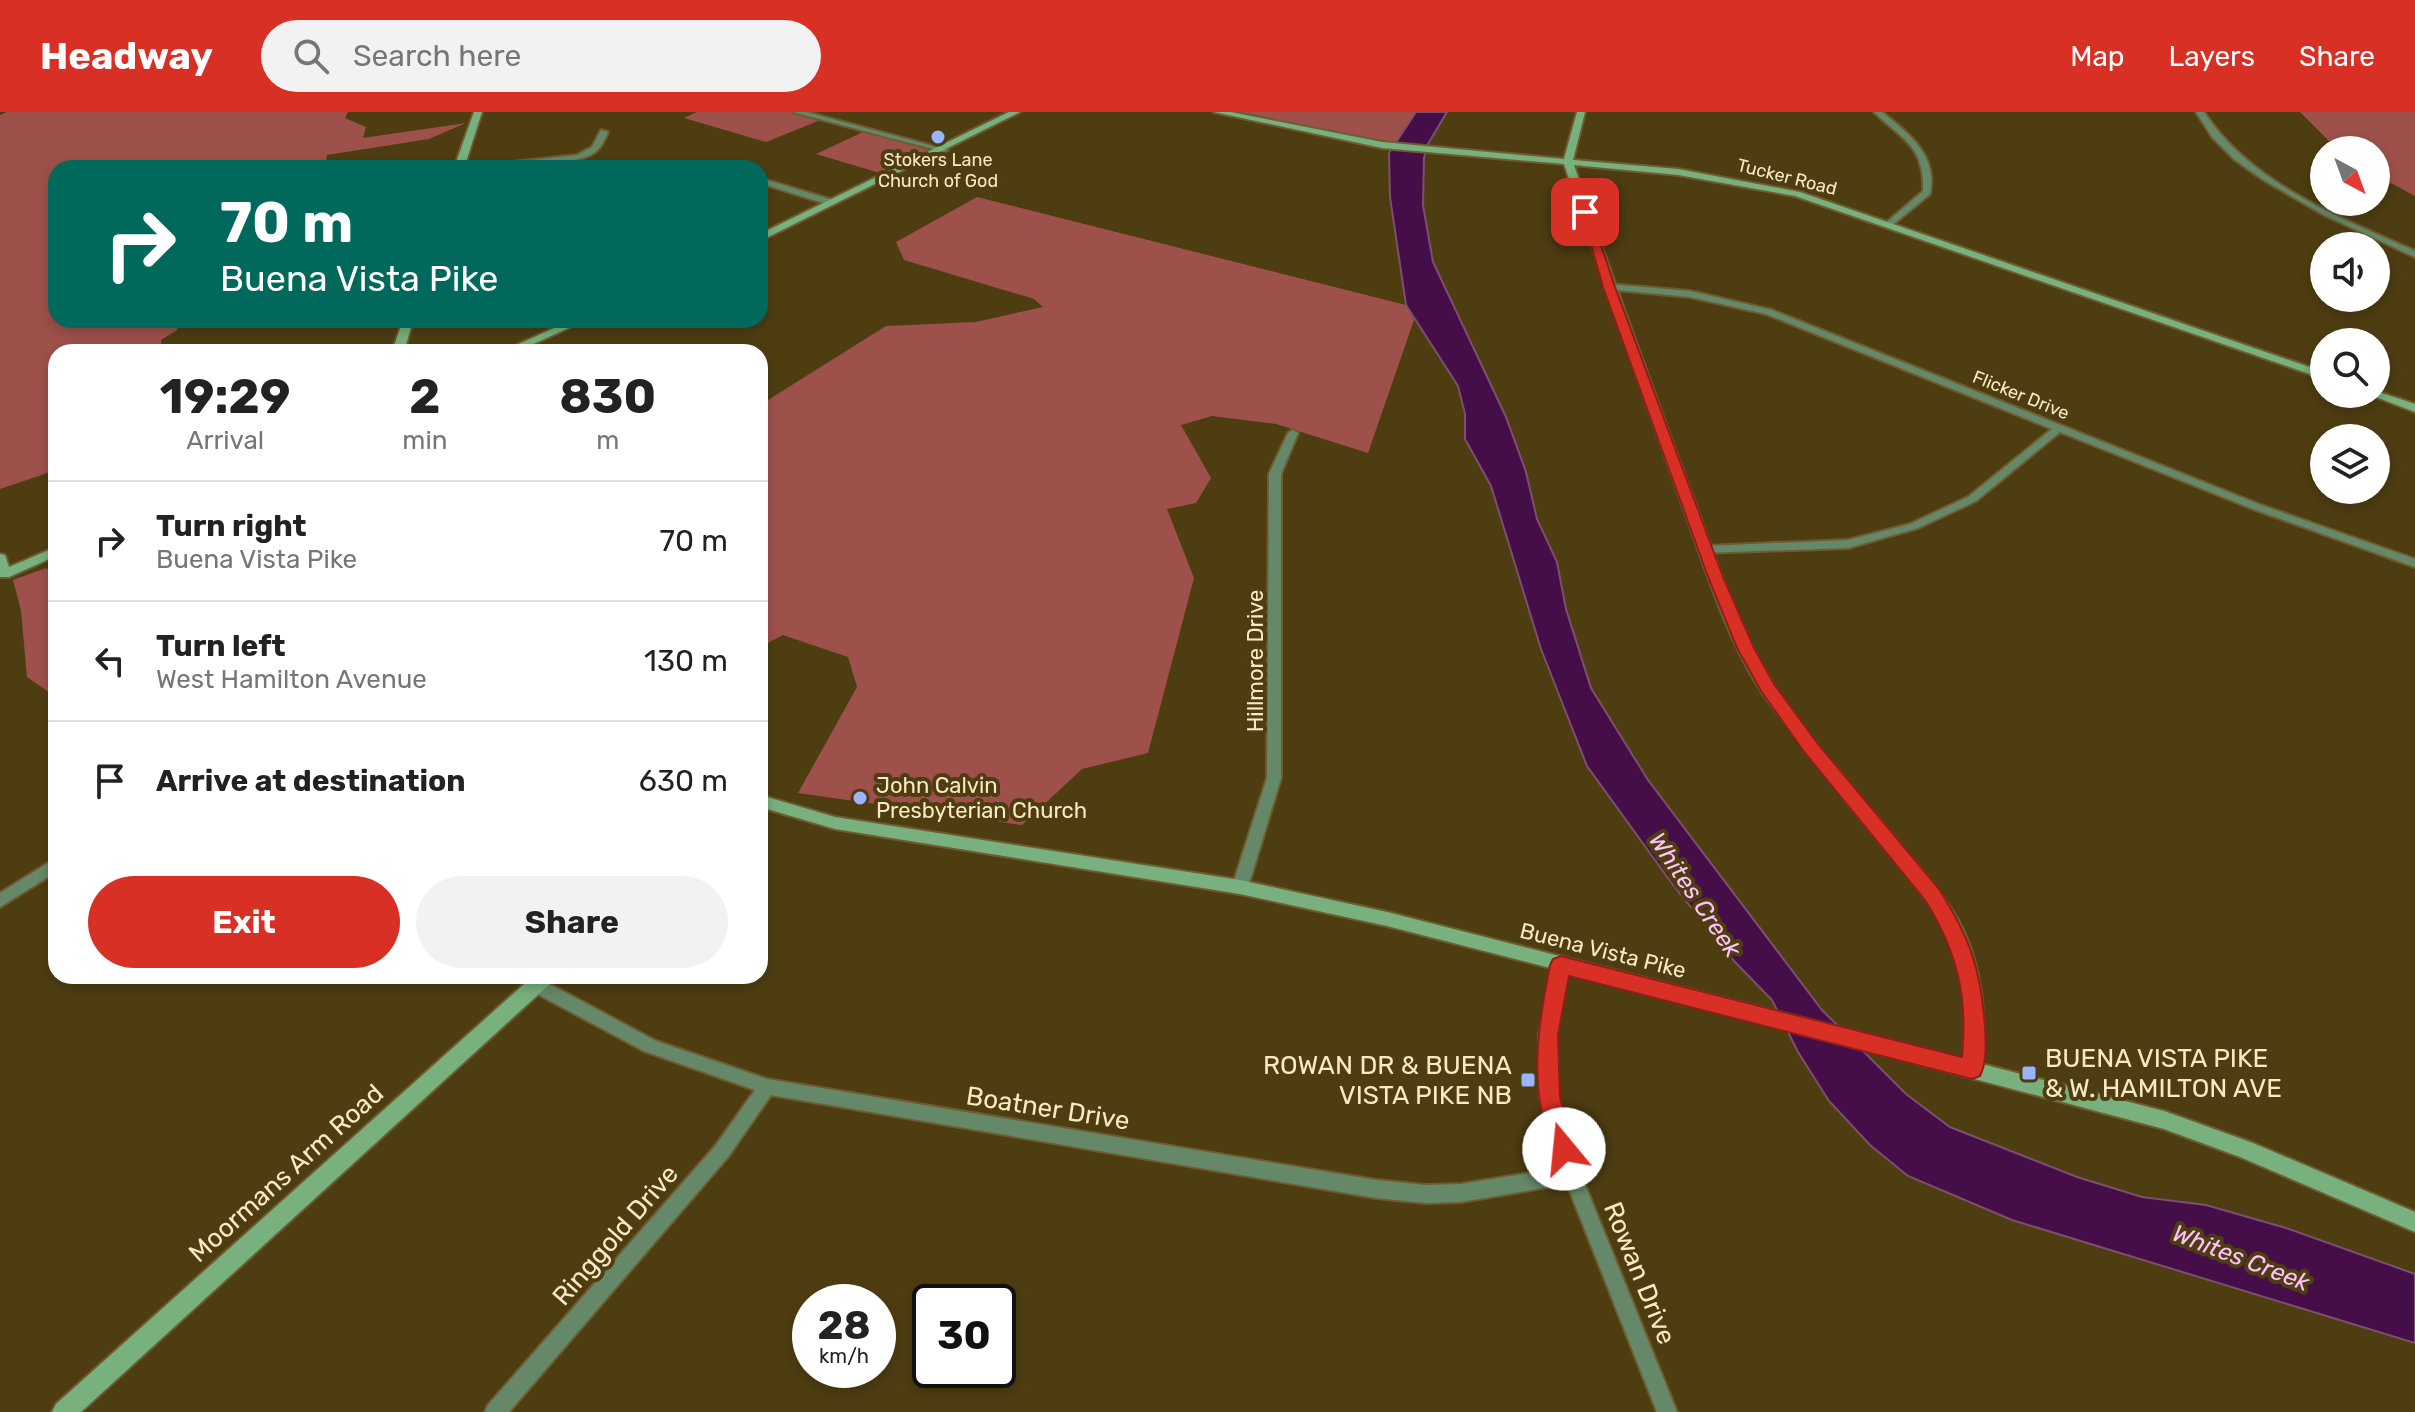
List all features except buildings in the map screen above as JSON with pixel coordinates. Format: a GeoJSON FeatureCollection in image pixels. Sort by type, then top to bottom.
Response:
{"type":"FeatureCollection","features":[{"type":"Feature","properties":{"kind":"street"},"geometry":{"type":"LineString","coordinates":[[462,160],[478,112]]}},
{"type":"Feature","properties":{"kind":"street"},"geometry":{"type":"LineString","coordinates":[[797,112],[944,150]]}},
{"type":"Feature","properties":{"kind":"street"},"geometry":{"type":"LineString","coordinates":[[768,234],[1016,112]]}},
{"type":"Feature","properties":{"kind":"street","name":"Tucker Road"},"geometry":{"type":"LineString","coordinates":[[1218,112],[1382,145],[1443,153],[1678,172],[1797,194],[2310,371]]}},
{"type":"Feature","properties":{"kind":"street"},"geometry":{"type":"LineString","coordinates":[[1581,112],[1568,162],[1609,287],[1706,550],[1746,648],[1767,687],[1812,748],[1932,895],[1958,938],[1972,983],[1975,1038],[1972,1069]]}},
{"type":"Feature","properties":{"kind":"street"},"geometry":{"type":"LineString","coordinates":[[1878,112],[1920,150],[1930,168],[1927,192],[1890,224]]}},
{"type":"Feature","properties":{"kind":"street"},"geometry":{"type":"LineString","coordinates":[[2200,112],[2224,144],[2273,182],[2307,202],[2415,254]]}},
{"type":"Feature","properties":{"kind":"street"},"geometry":{"type":"LineString","coordinates":[[550,160],[578,157],[593,151],[600,144],[604,132]]}},
{"type":"Feature","properties":{"kind":"street"},"geometry":{"type":"LineString","coordinates":[[768,183],[833,203]]}},
{"type":"Feature","properties":{"kind":"street","name":"Flicker Drive"},"geometry":{"type":"LineString","coordinates":[[1609,287],[1671,289],[1723,297],[1769,312],[2257,507],[2415,563]]}},
{"type":"Feature","properties":{"kind":"street"},"geometry":{"type":"LineString","coordinates":[[526,344],[562,328]]}},
{"type":"Feature","properties":{"kind":"street"},"geometry":{"type":"LineString","coordinates":[[2390,399],[2415,408]]}},
{"type":"Feature","properties":{"kind":"street"},"geometry":{"type":"LineString","coordinates":[[1706,550],[1848,544],[1914,526],[1972,499],[2060,427]]}},
{"type":"Feature","properties":{"kind":"street","name":"Hillmore Drive"},"geometry":{"type":"LineString","coordinates":[[1240,887],[1274,778],[1275,474],[1293,433]]}},
{"type":"Feature","properties":{"kind":"street"},"geometry":{"type":"LineString","coordinates":[[0,558],[2,575],[48,555]]}},
{"type":"Feature","properties":{"kind":"street","name":"Buena Vista Pike"},"geometry":{"type":"LineString","coordinates":[[768,803],[835,823],[1240,887],[1387,919],[1695,997],[2164,1120],[2246,1150],[2415,1222]]}},
{"type":"Feature","properties":{"kind":"street"},"geometry":{"type":"LineString","coordinates":[[0,901],[48,869]]}},
{"type":"Feature","properties":{"kind":"street","name":"Rowan Drive"},"geometry":{"type":"LineString","coordinates":[[1561,965],[1547,1035],[1549,1098],[1572,1175],[1667,1412]]}},
{"type":"Feature","properties":{"kind":"street","name":"Moormans Arm Road"},"geometry":{"type":"LineString","coordinates":[[64,1412],[538,984]]}},
{"type":"Feature","properties":{"kind":"street","name":"Boatner Drive"},"geometry":{"type":"LineString","coordinates":[[546,984],[650,1046],[767,1087],[1376,1189],[1425,1194],[1461,1193],[1572,1175]]}},
{"type":"Feature","properties":{"kind":"street","name":"Ringgold Drive"},"geometry":{"type":"LineString","coordinates":[[495,1412],[713,1162],[767,1087]]}},
{"type":"Feature","properties":{"kind":"shaded area"},"geometry":{"type":"Polygon","coordinates":[[[7,112],[348,112],[345,118],[366,127],[363,138],[466,123],[429,139],[327,155],[326,160],[48,160],[48,328],[177,330],[161,340],[161,344],[48,344],[48,473],[0,489],[0,115],[7,112]]]}},
{"type":"Feature","properties":{"kind":"shaded area"},"geometry":{"type":"Polygon","coordinates":[[[697,112],[797,112],[823,119],[766,142],[684,118],[697,112]]]}},
{"type":"Feature","properties":{"kind":"shaded area"},"geometry":{"type":"Polygon","coordinates":[[[1230,112],[1421,112],[1396,143],[1230,112]]]}},
{"type":"Feature","properties":{"kind":"shaded area"},"geometry":{"type":"Polygon","coordinates":[[[2300,112],[2415,112],[2415,196],[2390,183],[2390,136],[2324,136],[2300,112]]]}},
{"type":"Feature","properties":{"kind":"shaded area"},"geometry":{"type":"Polygon","coordinates":[[[867,130],[944,150],[890,176],[816,154],[867,130]]]}},
{"type":"Feature","properties":{"kind":"shaded area"},"geometry":{"type":"Polygon","coordinates":[[[977,197],[1406,305],[1414,320],[1368,453],[1276,424],[1212,416],[1181,425],[1211,478],[1196,503],[1167,509],[1194,578],[1148,753],[1082,769],[1022,825],[798,793],[857,687],[848,657],[783,635],[768,643],[768,400],[886,326],[976,322],[1043,307],[1034,299],[904,260],[896,242],[977,197]]]}},
{"type":"Feature","properties":{"kind":"shaded area"},"geometry":{"type":"Polygon","coordinates":[[[48,570],[48,691],[27,677],[21,611],[13,580],[48,570]]]}},
{"type":"Feature","properties":{"kind":"water","name":"Whites Creek"},"geometry":{"type":"Polygon","coordinates":[[[1416,112],[1447,112],[1428,144],[1424,158],[1423,205],[1433,262],[1506,417],[1526,472],[1537,519],[1557,562],[1566,609],[1591,688],[1648,780],[1822,1010],[1906,1094],[1950,1127],[2077,1177],[2142,1197],[2206,1205],[2286,1228],[2415,1274],[2415,1343],[2012,1220],[1908,1176],[1870,1145],[1829,1101],[1798,1052],[1772,1000],[1734,961],[1673,885],[1587,766],[1541,649],[1491,486],[1465,439],[1465,414],[1458,386],[1406,305],[1390,197],[1389,153],[1416,112]]]}},
{"type":"Feature","properties":{"kind":"place","name":"Stokers Lane Church of God"},"geometry":{"type":"Point","coordinates":[938,137]}},
{"type":"Feature","properties":{"kind":"place","name":"John Calvin Presbyterian Church"},"geometry":{"type":"Point","coordinates":[860,798]}},
{"type":"Feature","properties":{"kind":"place","name":"BUENA VISTA PIKE & W. HAMILTON AVE"},"geometry":{"type":"Point","coordinates":[2029,1073]}},
{"type":"Feature","properties":{"kind":"place","name":"ROWAN DR & BUENA VISTA PIKE NB"},"geometry":{"type":"Point","coordinates":[1528,1080]}},
{"type":"Feature","properties":{"kind":"route"},"geometry":{"type":"LineString","coordinates":[[1564,1149],[1549,1098],[1547,1035],[1561,965],[1972,1069],[1975,1038],[1972,983],[1958,938],[1932,895],[1812,748],[1767,687],[1746,648],[1706,550],[1609,287],[1585,212]]}}]}
